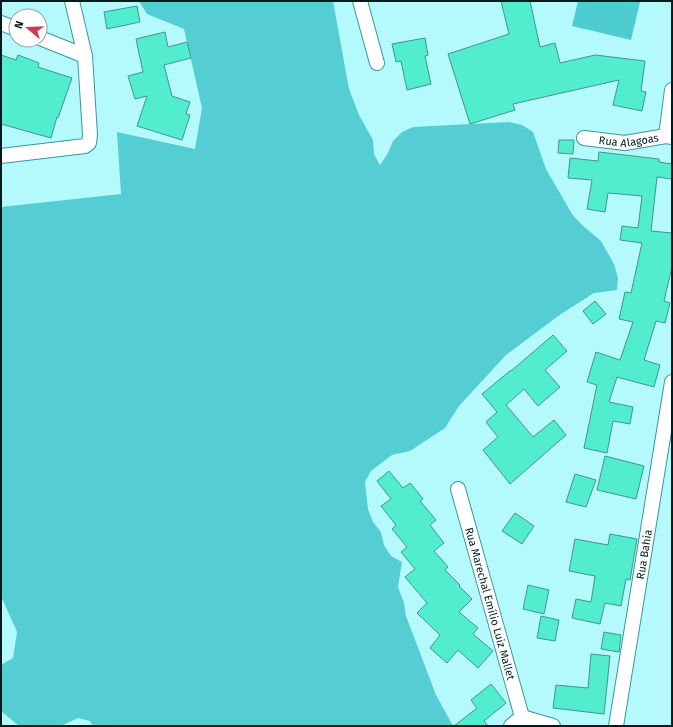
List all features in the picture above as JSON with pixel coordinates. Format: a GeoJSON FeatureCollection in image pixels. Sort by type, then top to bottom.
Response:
{"type":"FeatureCollection","features":[{"type":"Feature","properties":{"kind":"street"},"geometry":{"type":"LineString","coordinates":[[1,156],[85,146],[89,142],[90,135],[85,56],[72,1]]}},
{"type":"Feature","properties":{"kind":"street"},"geometry":{"type":"LineString","coordinates":[[360,1],[377,63]]}},
{"type":"Feature","properties":{"kind":"street"},"geometry":{"type":"LineString","coordinates":[[48,41],[85,56]]}},
{"type":"Feature","properties":{"kind":"street"},"geometry":{"type":"LineString","coordinates":[[669,136],[672,90]]}},
{"type":"Feature","properties":{"kind":"street","name":"Rua Alagoas"},"geometry":{"type":"LineString","coordinates":[[584,138],[625,143],[669,136]]}},
{"type":"Feature","properties":{"kind":"street","name":"Rua Bahia"},"geometry":{"type":"LineString","coordinates":[[616,726],[672,382]]}},
{"type":"Feature","properties":{"kind":"street","name":"Rua Marechal Emílio Luiz Mallet"},"geometry":{"type":"LineString","coordinates":[[458,489],[522,717]]}},
{"type":"Feature","properties":{"kind":"street"},"geometry":{"type":"LineString","coordinates":[[511,726],[522,717],[553,726]]}},
{"type":"Feature","properties":{"kind":"shaded area"},"geometry":{"type":"Polygon","coordinates":[[[139,1],[333,1],[349,89],[359,115],[373,140],[374,154],[380,165],[388,153],[393,141],[402,132],[413,127],[509,122],[522,125],[533,132],[546,169],[572,214],[582,225],[601,241],[614,264],[618,278],[617,290],[594,293],[561,314],[506,355],[459,406],[445,428],[410,451],[392,455],[371,471],[365,482],[368,509],[373,522],[381,532],[384,545],[391,556],[402,562],[398,587],[404,603],[406,616],[436,695],[453,726],[93,726],[90,721],[78,718],[61,726],[19,726],[1,711],[1,665],[13,658],[17,632],[1,596],[1,207],[121,194],[117,132],[195,149],[202,108],[184,29],[147,14],[139,1]]]}},
{"type":"Feature","properties":{"kind":"shaded area"},"geometry":{"type":"Polygon","coordinates":[[[578,1],[640,2],[631,40],[572,26],[578,1]]]}},
{"type":"Feature","properties":{"kind":"building"},"geometry":{"type":"Polygon","coordinates":[[[501,1],[530,1],[540,47],[555,43],[560,63],[595,55],[645,61],[641,91],[646,92],[642,111],[613,105],[619,80],[513,104],[515,110],[470,124],[448,54],[509,34],[501,1]]]}},
{"type":"Feature","properties":{"kind":"building"},"geometry":{"type":"Polygon","coordinates":[[[137,6],[140,22],[107,29],[104,12],[137,6]]]}},
{"type":"Feature","properties":{"kind":"building"},"geometry":{"type":"Polygon","coordinates":[[[165,32],[168,47],[187,42],[191,58],[164,65],[172,96],[190,102],[186,114],[190,115],[182,140],[137,126],[147,96],[135,99],[128,76],[143,72],[136,39],[165,32]]]}},
{"type":"Feature","properties":{"kind":"building"},"geometry":{"type":"Polygon","coordinates":[[[425,38],[428,55],[425,56],[431,84],[407,90],[401,61],[396,62],[392,44],[425,38]]]}},
{"type":"Feature","properties":{"kind":"building"},"geometry":{"type":"Polygon","coordinates":[[[1,55],[16,60],[18,55],[39,63],[38,67],[72,78],[58,118],[57,117],[51,138],[1,124],[1,55]]]}},
{"type":"Feature","properties":{"kind":"building"},"geometry":{"type":"Polygon","coordinates":[[[559,140],[574,140],[573,154],[558,153],[559,140]]]}},
{"type":"Feature","properties":{"kind":"building"},"geometry":{"type":"Polygon","coordinates":[[[599,152],[659,159],[659,162],[672,164],[672,179],[657,177],[651,231],[672,233],[672,267],[664,301],[670,303],[665,323],[656,321],[644,360],[660,365],[654,387],[617,377],[609,402],[633,407],[630,424],[613,421],[607,453],[584,448],[597,385],[587,382],[596,352],[620,360],[633,322],[619,319],[625,292],[631,293],[642,243],[620,240],[622,226],[638,228],[642,196],[608,193],[605,212],[587,209],[592,180],[568,178],[570,158],[598,161],[599,152]]]}},
{"type":"Feature","properties":{"kind":"building"},"geometry":{"type":"Polygon","coordinates":[[[595,301],[606,314],[593,324],[583,311],[595,301]]]}},
{"type":"Feature","properties":{"kind":"building"},"geometry":{"type":"Polygon","coordinates":[[[553,335],[567,351],[545,370],[560,387],[538,406],[524,389],[506,405],[533,437],[554,420],[566,435],[510,484],[483,450],[498,437],[486,422],[497,412],[482,394],[553,335]]]}},
{"type":"Feature","properties":{"kind":"building"},"geometry":{"type":"Polygon","coordinates":[[[605,456],[644,466],[636,499],[597,490],[605,456]]]}},
{"type":"Feature","properties":{"kind":"building"},"geometry":{"type":"Polygon","coordinates":[[[389,471],[403,488],[410,483],[423,499],[420,501],[436,520],[430,525],[444,543],[434,551],[448,567],[445,570],[472,599],[459,612],[478,628],[473,634],[493,651],[478,668],[458,650],[447,663],[430,648],[440,635],[417,613],[427,603],[405,577],[415,569],[401,552],[407,547],[392,529],[396,525],[381,506],[391,499],[377,481],[389,471]]]}},
{"type":"Feature","properties":{"kind":"building"},"geometry":{"type":"Polygon","coordinates":[[[575,474],[596,480],[586,507],[566,502],[575,474]]]}},
{"type":"Feature","properties":{"kind":"building"},"geometry":{"type":"Polygon","coordinates":[[[515,513],[534,526],[522,544],[502,531],[515,513]]]}},
{"type":"Feature","properties":{"kind":"building"},"geometry":{"type":"Polygon","coordinates":[[[610,534],[637,539],[630,580],[626,579],[621,606],[605,603],[600,624],[572,618],[576,599],[591,602],[595,576],[569,571],[575,539],[608,545],[610,534]]]}},
{"type":"Feature","properties":{"kind":"building"},"geometry":{"type":"Polygon","coordinates":[[[528,585],[549,590],[544,614],[523,609],[528,585]]]}},
{"type":"Feature","properties":{"kind":"building"},"geometry":{"type":"Polygon","coordinates":[[[541,616],[559,620],[555,641],[537,638],[541,616]]]}},
{"type":"Feature","properties":{"kind":"building"},"geometry":{"type":"Polygon","coordinates":[[[604,632],[621,635],[619,652],[601,649],[604,632]]]}},
{"type":"Feature","properties":{"kind":"building"},"geometry":{"type":"Polygon","coordinates":[[[591,654],[610,656],[604,714],[553,708],[556,685],[588,688],[591,654]]]}},
{"type":"Feature","properties":{"kind":"building"},"geometry":{"type":"Polygon","coordinates":[[[491,684],[506,703],[484,721],[488,726],[454,726],[477,708],[471,700],[491,684]]]}}]}
